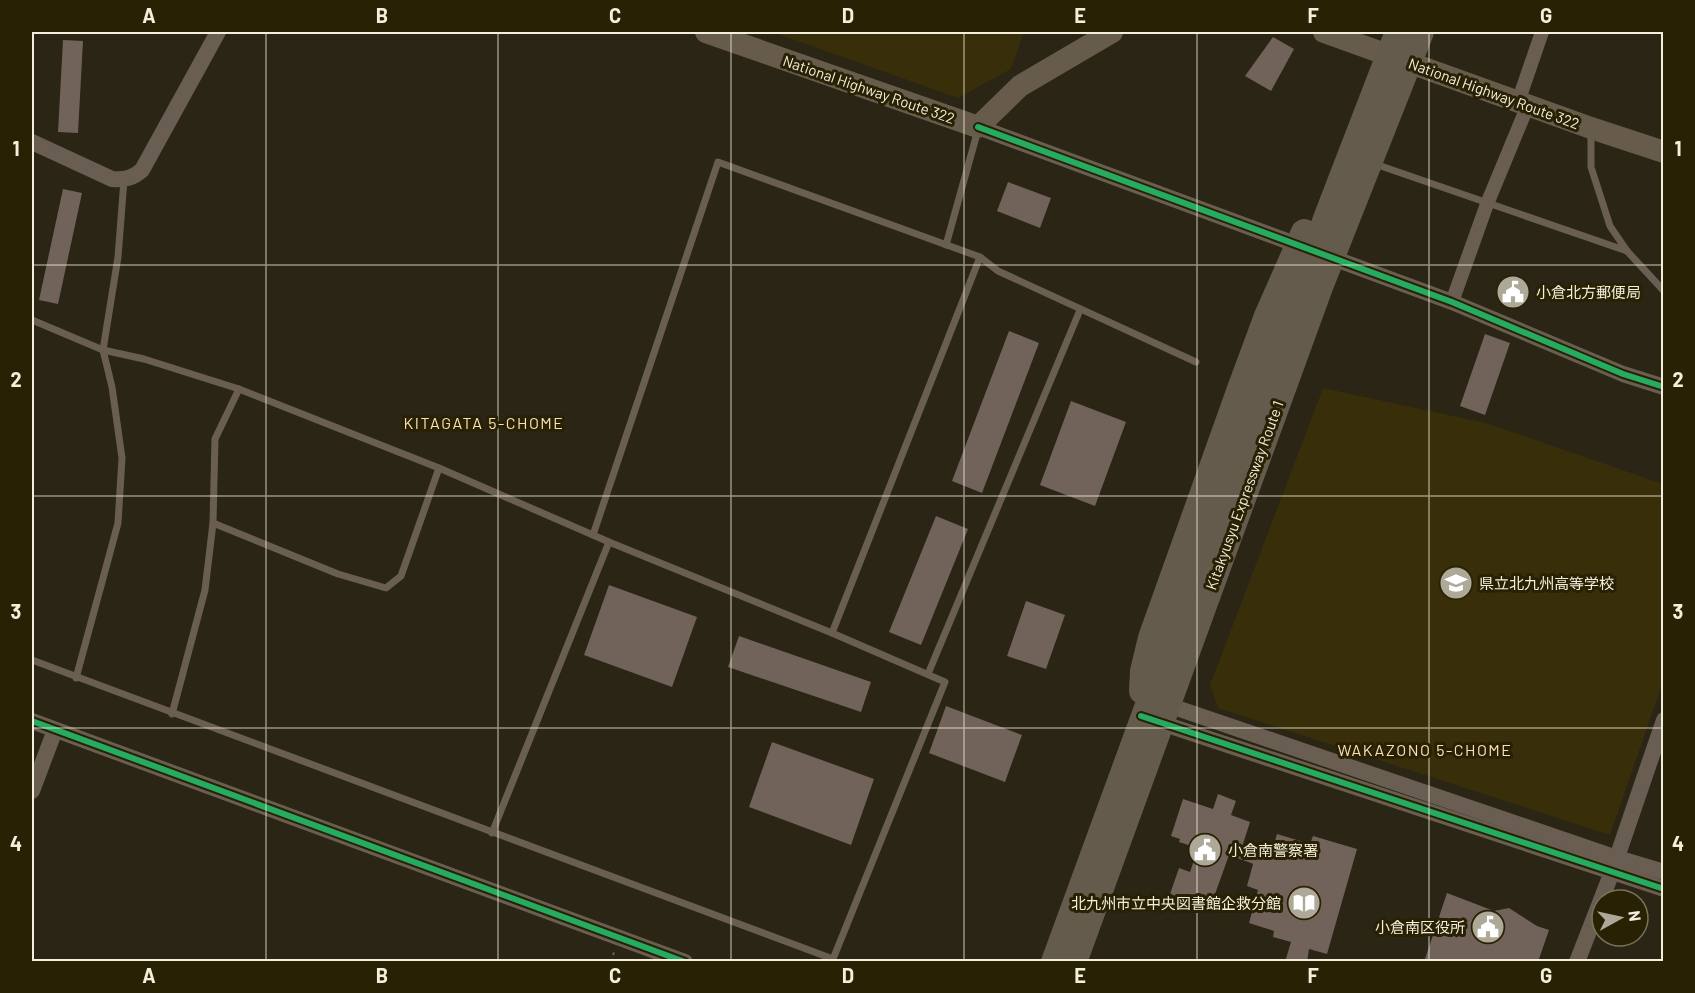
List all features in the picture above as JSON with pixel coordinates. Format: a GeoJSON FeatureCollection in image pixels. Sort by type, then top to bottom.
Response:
{"type":"FeatureCollection","features":[{"type":"Feature","properties":{"kind":"highway","name":"National Highway Route 322"},"geometry":{"type":"LineString","coordinates":[[706,32],[978,128]]}},
{"type":"Feature","properties":{"kind":"highway"},"geometry":{"type":"LineString","coordinates":[[978,128],[1020,86],[1112,32]]}},
{"type":"Feature","properties":{"kind":"highway","name":"National Highway Route 322"},"geometry":{"type":"LineString","coordinates":[[1324,32],[1390,39],[1523,104],[1664,152]]}},
{"type":"Feature","properties":{"kind":"highway","name":"Kitakyusyu Expressway Route 1"},"geometry":{"type":"LineString","coordinates":[[1054,962],[1327,216],[1398,32]]}},
{"type":"Feature","properties":{"kind":"highway"},"geometry":{"type":"LineString","coordinates":[[1144,707],[1143,671],[1151,638],[1267,316],[1314,210],[1341,157],[1390,39]]}},
{"type":"Feature","properties":{"kind":"highway"},"geometry":{"type":"LineString","coordinates":[[1204,621],[1230,569],[1251,517],[1358,225],[1416,50]]}},
{"type":"Feature","properties":{"kind":"highway","name":"Kitakyusyu Expressway Route 1"},"geometry":{"type":"LineString","coordinates":[[1074,962],[1320,287],[1416,50]]}},
{"type":"Feature","properties":{"kind":"street"},"geometry":{"type":"LineString","coordinates":[[32,142],[112,179],[124,180],[135,176],[142,170],[218,32]]}},
{"type":"Feature","properties":{"kind":"street"},"geometry":{"type":"LineString","coordinates":[[1416,50],[1428,32]]}},
{"type":"Feature","properties":{"kind":"street"},"geometry":{"type":"LineString","coordinates":[[1452,302],[1523,104],[1542,32]]}},
{"type":"Feature","properties":{"kind":"street"},"geometry":{"type":"LineString","coordinates":[[978,128],[1452,302],[1623,374],[1664,387]]}},
{"type":"Feature","properties":{"kind":"street"},"geometry":{"type":"LineString","coordinates":[[1144,707],[1615,865],[1664,890]]}},
{"type":"Feature","properties":{"kind":"street"},"geometry":{"type":"LineString","coordinates":[[1577,962],[1615,865],[1664,720]]}},
{"type":"Feature","properties":{"kind":"street"},"geometry":{"type":"LineString","coordinates":[[32,721],[685,962]]}},
{"type":"Feature","properties":{"kind":"street"},"geometry":{"type":"LineString","coordinates":[[32,791],[55,730]]}},
{"type":"Feature","properties":{"kind":"street"},"geometry":{"type":"LineString","coordinates":[[1615,865],[1664,872]]}},
{"type":"Feature","properties":{"kind":"lane"},"geometry":{"type":"LineString","coordinates":[[946,245],[978,128]]}},
{"type":"Feature","properties":{"kind":"lane"},"geometry":{"type":"LineString","coordinates":[[1591,128],[1590,167],[1610,226],[1627,251],[1664,291]]}},
{"type":"Feature","properties":{"kind":"lane"},"geometry":{"type":"LineString","coordinates":[[593,535],[718,162],[980,257],[998,271],[1196,362]]}},
{"type":"Feature","properties":{"kind":"lane"},"geometry":{"type":"LineString","coordinates":[[1375,165],[1627,251]]}},
{"type":"Feature","properties":{"kind":"lane"},"geometry":{"type":"LineString","coordinates":[[76,678],[118,523],[122,458],[112,387],[103,350],[118,257],[124,180]]}},
{"type":"Feature","properties":{"kind":"lane"},"geometry":{"type":"LineString","coordinates":[[832,633],[980,257]]}},
{"type":"Feature","properties":{"kind":"lane"},"geometry":{"type":"LineString","coordinates":[[928,674],[1080,310]]}},
{"type":"Feature","properties":{"kind":"lane"},"geometry":{"type":"LineString","coordinates":[[32,320],[103,350],[144,359],[239,389],[439,468],[609,542],[945,682],[833,960],[32,660]]}},
{"type":"Feature","properties":{"kind":"lane"},"geometry":{"type":"LineString","coordinates":[[172,714],[205,590],[213,523],[215,439],[239,389]]}},
{"type":"Feature","properties":{"kind":"lane"},"geometry":{"type":"LineString","coordinates":[[213,523],[338,574],[386,588],[401,576],[439,468]]}},
{"type":"Feature","properties":{"kind":"lane"},"geometry":{"type":"LineString","coordinates":[[492,833],[609,542]]}},
{"type":"Feature","properties":{"kind":"shaded area"},"geometry":{"type":"Polygon","coordinates":[[[772,32],[1024,32],[1011,69],[958,98],[772,32]]]}},
{"type":"Feature","properties":{"kind":"shaded area","name":"県立北九州高等学校"},"geometry":{"type":"Polygon","coordinates":[[[1323,388],[1486,423],[1663,484],[1663,682],[1610,835],[1218,708],[1210,685],[1323,388]]]}},
{"type":"Feature","properties":{"kind":"building"},"geometry":{"type":"Polygon","coordinates":[[[1273,37],[1294,49],[1271,91],[1245,76],[1273,37]]]}},
{"type":"Feature","properties":{"kind":"building"},"geometry":{"type":"Polygon","coordinates":[[[63,40],[83,41],[78,133],[58,132],[63,40]]]}},
{"type":"Feature","properties":{"kind":"building"},"geometry":{"type":"Polygon","coordinates":[[[1008,182],[1051,198],[1040,228],[997,211],[1008,182]]]}},
{"type":"Feature","properties":{"kind":"building"},"geometry":{"type":"Polygon","coordinates":[[[63,189],[82,193],[58,304],[39,300],[63,189]]]}},
{"type":"Feature","properties":{"kind":"building"},"geometry":{"type":"Polygon","coordinates":[[[1009,331],[1039,343],[982,493],[952,481],[1009,331]]]}},
{"type":"Feature","properties":{"kind":"building"},"geometry":{"type":"Polygon","coordinates":[[[1485,334],[1510,343],[1485,415],[1460,406],[1485,334]]]}},
{"type":"Feature","properties":{"kind":"building"},"geometry":{"type":"Polygon","coordinates":[[[1071,401],[1126,422],[1095,506],[1040,485],[1071,401]]]}},
{"type":"Feature","properties":{"kind":"building"},"geometry":{"type":"Polygon","coordinates":[[[936,516],[968,529],[921,645],[889,632],[936,516]]]}},
{"type":"Feature","properties":{"kind":"building"},"geometry":{"type":"Polygon","coordinates":[[[609,585],[697,617],[672,687],[584,655],[609,585]]]}},
{"type":"Feature","properties":{"kind":"building"},"geometry":{"type":"Polygon","coordinates":[[[1026,601],[1065,615],[1046,669],[1007,656],[1026,601]]]}},
{"type":"Feature","properties":{"kind":"building"},"geometry":{"type":"Polygon","coordinates":[[[739,636],[871,682],[861,712],[728,667],[739,636]]]}},
{"type":"Feature","properties":{"kind":"building"},"geometry":{"type":"Polygon","coordinates":[[[946,706],[1022,735],[1005,782],[929,753],[946,706]]]}},
{"type":"Feature","properties":{"kind":"building"},"geometry":{"type":"Polygon","coordinates":[[[772,742],[874,779],[851,845],[749,807],[772,742]]]}},
{"type":"Feature","properties":{"kind":"building"},"geometry":{"type":"Polygon","coordinates":[[[1218,794],[1236,801],[1231,815],[1250,822],[1242,847],[1271,855],[1277,834],[1310,844],[1313,836],[1357,849],[1327,954],[1309,949],[1307,962],[1285,962],[1291,942],[1273,937],[1274,931],[1249,923],[1258,890],[1247,886],[1253,864],[1251,863],[1229,855],[1210,908],[1170,894],[1179,868],[1190,872],[1198,848],[1179,842],[1180,839],[1171,836],[1183,799],[1213,809],[1218,794]]]}},
{"type":"Feature","properties":{"kind":"building","name":"小倉南区役所"},"geometry":{"type":"Polygon","coordinates":[[[1447,893],[1494,911],[1509,908],[1537,926],[1549,930],[1538,962],[1424,962],[1447,893]]]}},
{"type":"Feature","properties":{"kind":"cycle path"},"geometry":{"type":"LineString","coordinates":[[978,127],[1452,302],[1623,374],[1664,387]]}},
{"type":"Feature","properties":{"kind":"cycle path"},"geometry":{"type":"LineString","coordinates":[[1141,716],[1664,889]]}},
{"type":"Feature","properties":{"kind":"cycle path"},"geometry":{"type":"LineString","coordinates":[[32,721],[685,962]]}},
{"type":"Feature","properties":{"kind":"place","name":"小倉北方郵便局"},"geometry":{"type":"Point","coordinates":[1513,292]}},
{"type":"Feature","properties":{"kind":"place","name":"県立北九州高等学校"},"geometry":{"type":"Point","coordinates":[1456,583]}},
{"type":"Feature","properties":{"kind":"place","name":"小倉南警察署"},"geometry":{"type":"Point","coordinates":[1205,850]}},
{"type":"Feature","properties":{"kind":"place","name":"北九州市立中央図書館企救分館"},"geometry":{"type":"Point","coordinates":[1304,903]}},
{"type":"Feature","properties":{"kind":"place","name":"小倉南区役所"},"geometry":{"type":"Point","coordinates":[1488,927]}},
{"type":"Feature","properties":{"kind":"district","name":"KITAGATA 5-CHOME"},"geometry":{"type":"Point","coordinates":[484,422]}},
{"type":"Feature","properties":{"kind":"district","name":"WAKAZONO 5-CHOME"},"geometry":{"type":"Point","coordinates":[1425,749]}}]}
